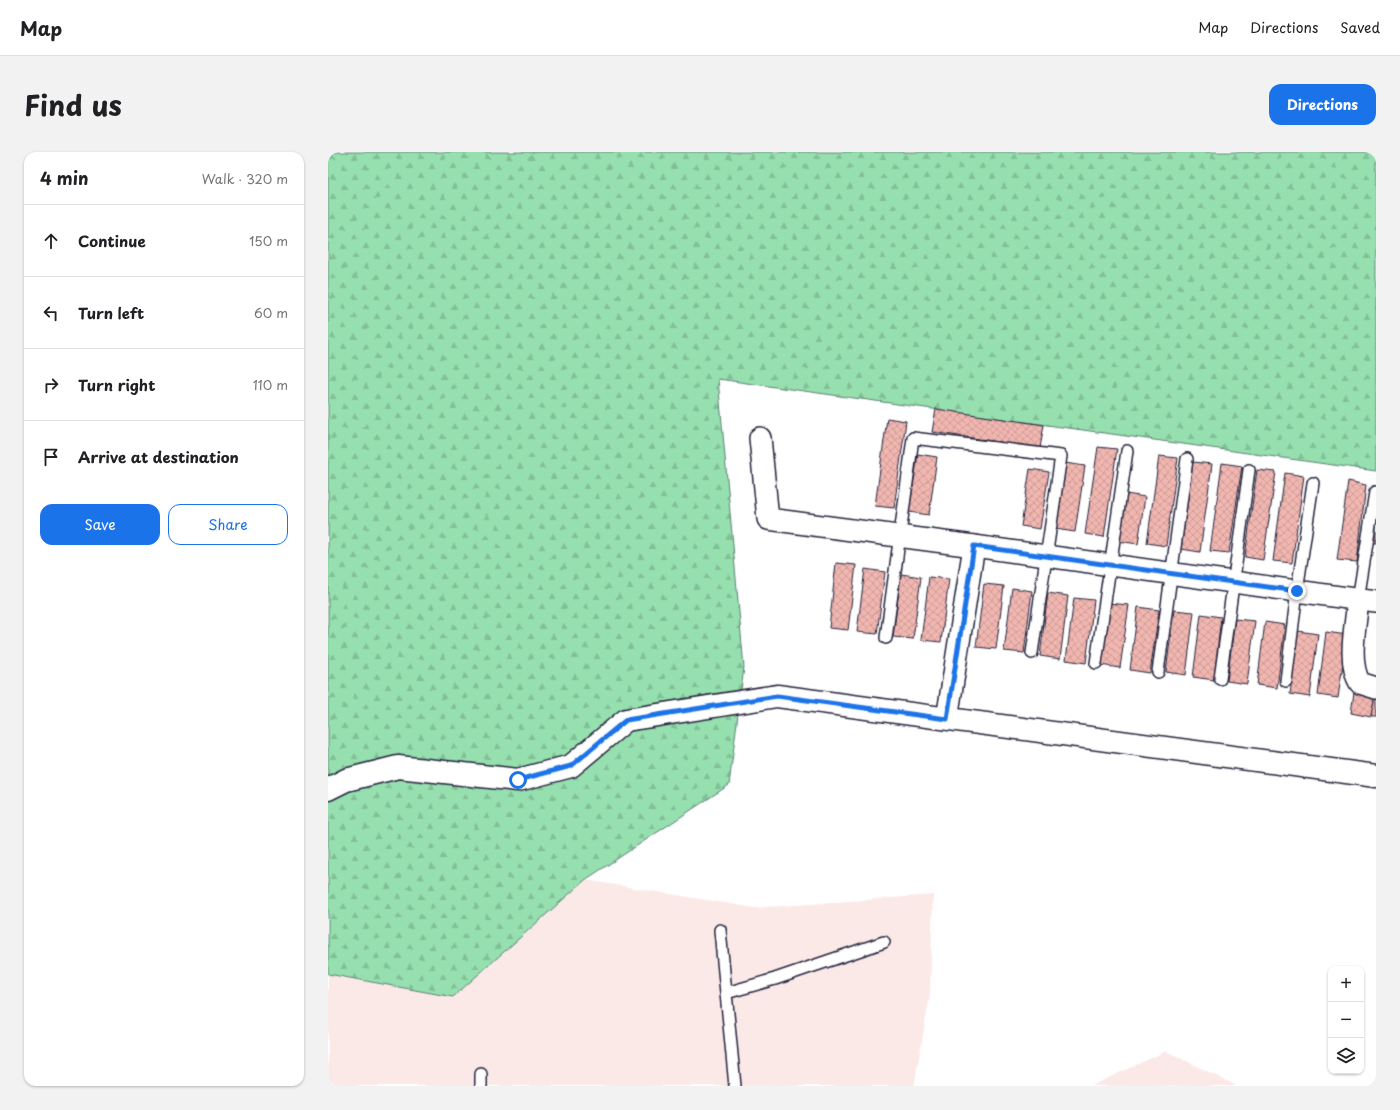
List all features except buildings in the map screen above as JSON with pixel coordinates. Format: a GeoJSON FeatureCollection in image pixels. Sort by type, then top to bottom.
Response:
{"type":"FeatureCollection","features":[{"type":"Feature","properties":{"kind":"street"},"geometry":{"type":"LineString","coordinates":[[760,438],[768,519],[1367,601],[1353,654],[1355,676],[1360,683],[1376,688]]}},
{"type":"Feature","properties":{"kind":"street"},"geometry":{"type":"LineString","coordinates":[[947,719],[974,546]]}},
{"type":"Feature","properties":{"kind":"street"},"geometry":{"type":"LineString","coordinates":[[328,789],[346,780],[398,767],[518,780],[571,766],[626,720],[777,696],[1376,776]]}},
{"type":"Feature","properties":{"kind":"lane"},"geometry":{"type":"LineString","coordinates":[[886,638],[914,438],[1061,456],[1032,652]]}},
{"type":"Feature","properties":{"kind":"lane"},"geometry":{"type":"LineString","coordinates":[[1096,663],[1127,451]]}},
{"type":"Feature","properties":{"kind":"lane"},"geometry":{"type":"LineString","coordinates":[[1158,672],[1187,459]]}},
{"type":"Feature","properties":{"kind":"lane"},"geometry":{"type":"LineString","coordinates":[[1220,679],[1250,470]]}},
{"type":"Feature","properties":{"kind":"lane"},"geometry":{"type":"LineString","coordinates":[[1286,681],[1297,591],[1313,483]]}},
{"type":"Feature","properties":{"kind":"lane"},"geometry":{"type":"LineString","coordinates":[[1367,601],[1375,492]]}},
{"type":"Feature","properties":{"kind":"lane"},"geometry":{"type":"LineString","coordinates":[[720,930],[735,1086]]}},
{"type":"Feature","properties":{"kind":"lane"},"geometry":{"type":"LineString","coordinates":[[726,993],[775,979],[884,942]]}},
{"type":"Feature","properties":{"kind":"lane"},"geometry":{"type":"LineString","coordinates":[[481,1074],[481,1086]]}},
{"type":"Feature","properties":{"kind":"shaded area"},"geometry":{"type":"Polygon","coordinates":[[[585,880],[755,908],[933,895],[930,995],[914,1086],[328,1086],[328,974],[453,997],[585,880]]]}},
{"type":"Feature","properties":{"kind":"shaded area"},"geometry":{"type":"Polygon","coordinates":[[[1166,1051],[1237,1086],[1091,1086],[1166,1051]]]}},
{"type":"Feature","properties":{"kind":"green space"},"geometry":{"type":"Polygon","coordinates":[[[328,152],[1376,152],[1376,471],[718,379],[744,667],[729,785],[585,880],[453,997],[328,974],[328,152]]]}},
{"type":"Feature","properties":{"kind":"route"},"geometry":{"type":"LineString","coordinates":[[518,780],[571,766],[626,720],[777,696],[947,719],[974,546],[1297,591]]}}]}
